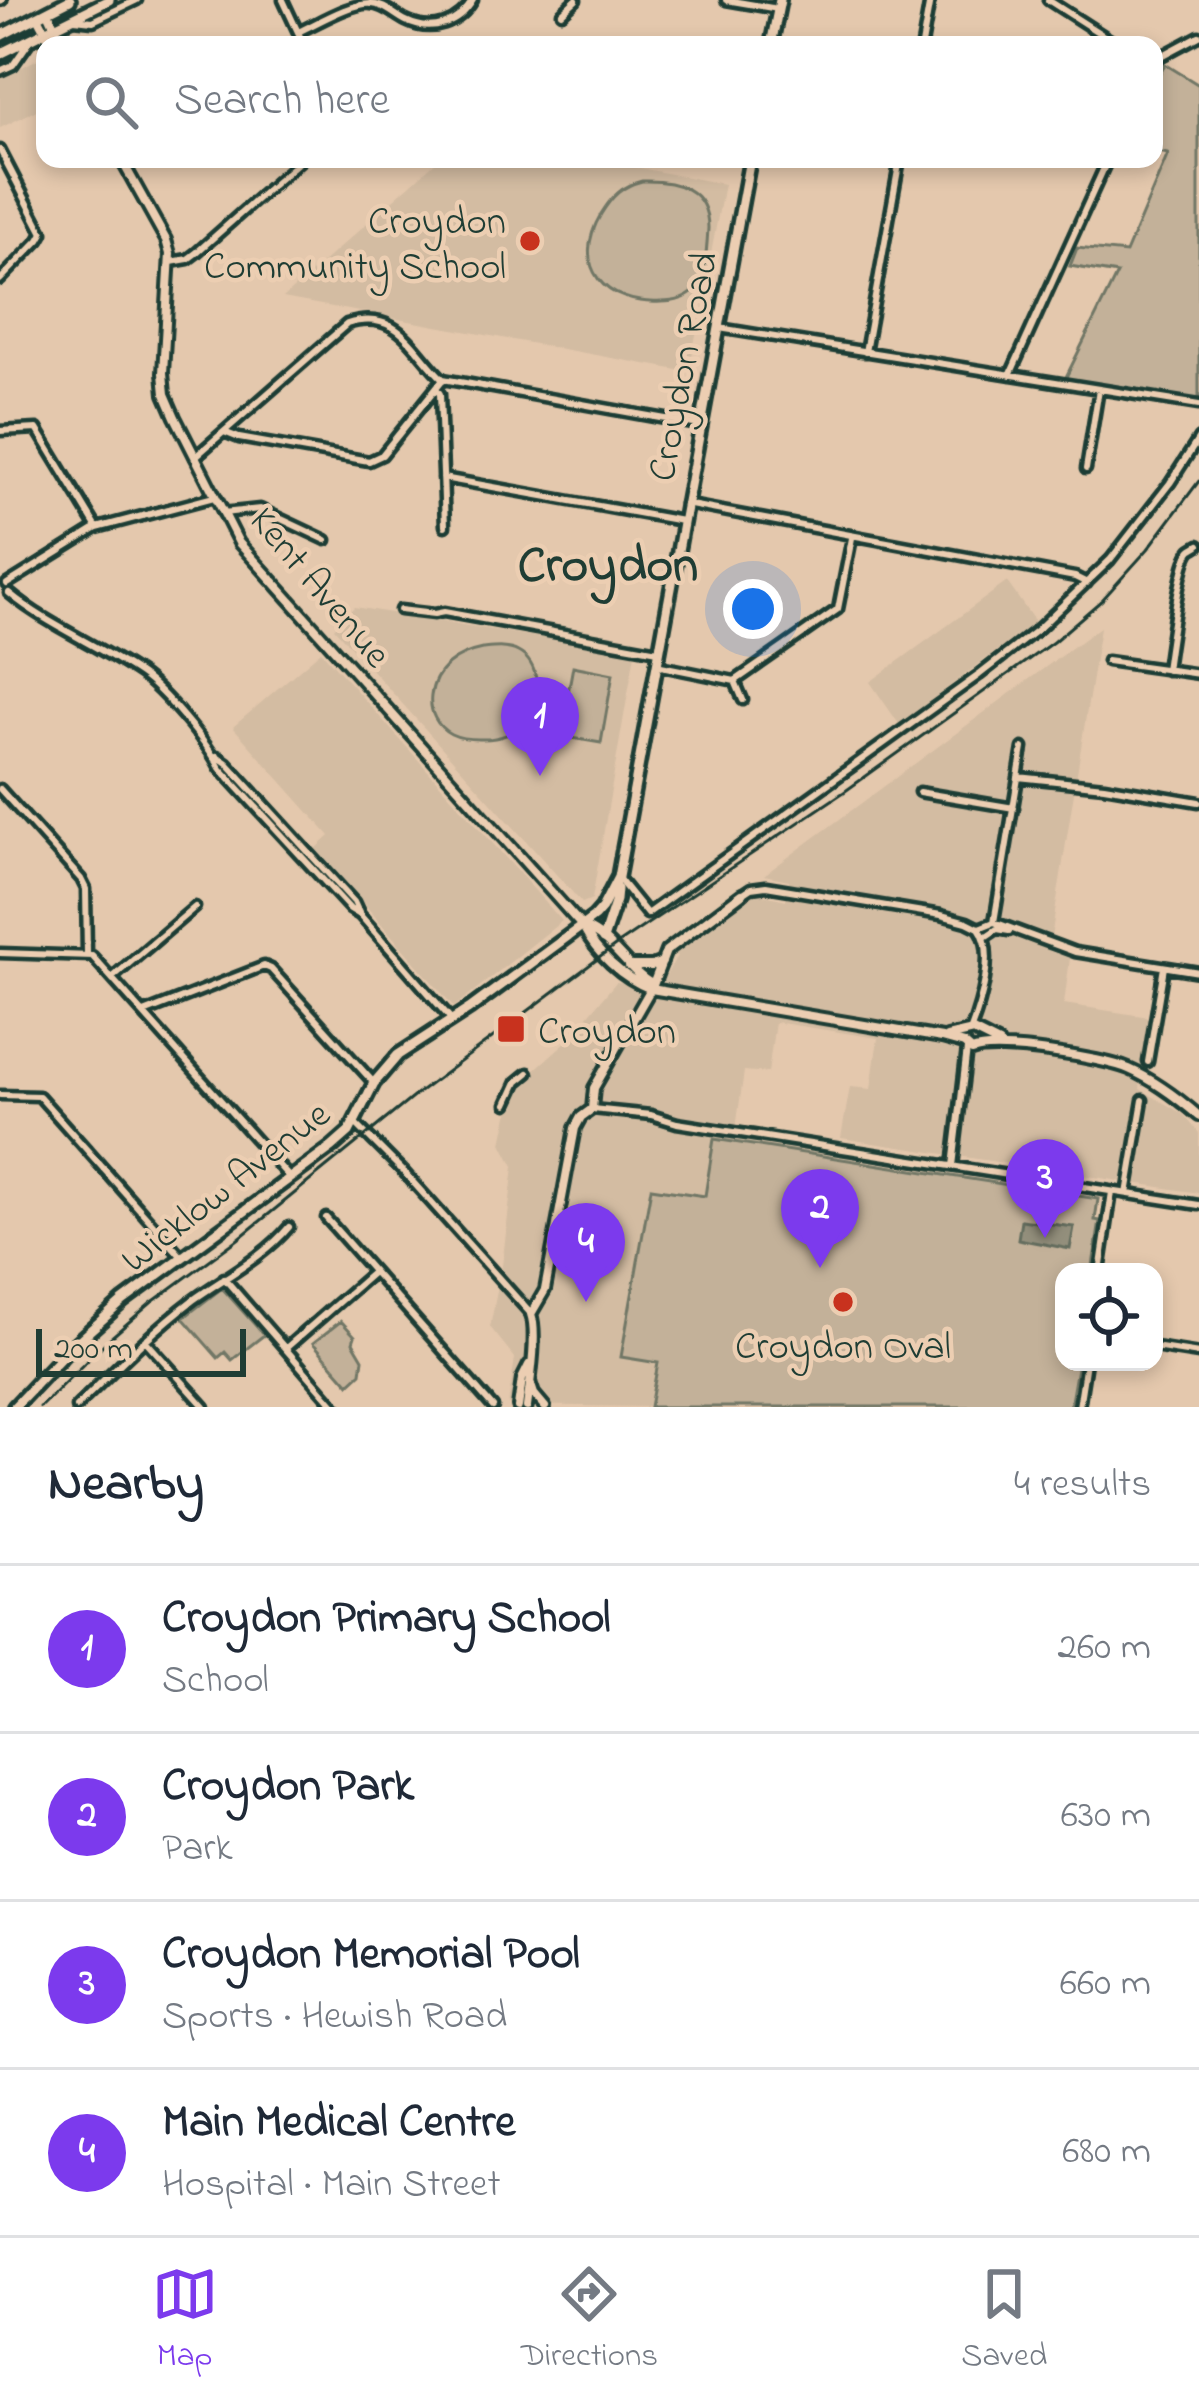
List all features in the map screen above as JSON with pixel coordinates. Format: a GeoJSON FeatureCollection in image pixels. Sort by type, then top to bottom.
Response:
{"type":"FeatureCollection","features":[{"type":"Feature","properties":{"kind":"main road"},"geometry":{"type":"LineString","coordinates":[[0,36],[70,0]]}},
{"type":"Feature","properties":{"kind":"main road"},"geometry":{"type":"LineString","coordinates":[[37,36],[109,0]]}},
{"type":"Feature","properties":{"kind":"main road"},"geometry":{"type":"LineString","coordinates":[[773,36],[779,4]]}},
{"type":"Feature","properties":{"kind":"main road"},"geometry":{"type":"LineString","coordinates":[[0,54],[36,36]]}},
{"type":"Feature","properties":{"kind":"main road","name":"Croydon Road"},"geometry":{"type":"LineString","coordinates":[[582,926],[602,908],[618,877],[748,168]]}},
{"type":"Feature","properties":{"kind":"main road"},"geometry":{"type":"LineString","coordinates":[[603,939],[618,877]]}},
{"type":"Feature","properties":{"kind":"main road","name":"Wicklow Avenue"},"geometry":{"type":"LineString","coordinates":[[14,1407],[97,1324],[332,1147],[355,1123],[374,1083],[398,1055],[582,926]]}},
{"type":"Feature","properties":{"kind":"street"},"geometry":{"type":"LineString","coordinates":[[71,18],[93,21],[137,0]]}},
{"type":"Feature","properties":{"kind":"street"},"geometry":{"type":"LineString","coordinates":[[284,0],[300,36]]}},
{"type":"Feature","properties":{"kind":"street"},"geometry":{"type":"LineString","coordinates":[[298,32],[366,3],[417,25],[440,26],[465,13],[473,0]]}},
{"type":"Feature","properties":{"kind":"street"},"geometry":{"type":"LineString","coordinates":[[562,13],[576,0]]}},
{"type":"Feature","properties":{"kind":"street"},"geometry":{"type":"LineString","coordinates":[[726,0],[779,4]]}},
{"type":"Feature","properties":{"kind":"street"},"geometry":{"type":"LineString","coordinates":[[924,36],[930,0]]}},
{"type":"Feature","properties":{"kind":"street"},"geometry":{"type":"LineString","coordinates":[[1048,0],[1104,36]]}},
{"type":"Feature","properties":{"kind":"street"},"geometry":{"type":"LineString","coordinates":[[43,15],[56,36]]}},
{"type":"Feature","properties":{"kind":"street"},"geometry":{"type":"LineString","coordinates":[[50,29],[51,36]]}},
{"type":"Feature","properties":{"kind":"street"},"geometry":{"type":"LineString","coordinates":[[1163,55],[1199,36]]}},
{"type":"Feature","properties":{"kind":"street"},"geometry":{"type":"LineString","coordinates":[[0,71],[21,57],[31,39]]}},
{"type":"Feature","properties":{"kind":"street"},"geometry":{"type":"LineString","coordinates":[[0,150],[43,232],[0,280]]}},
{"type":"Feature","properties":{"kind":"street","name":"Kent Avenue"},"geometry":{"type":"LineString","coordinates":[[126,168],[166,240],[171,262],[164,384],[169,405],[239,543],[614,967],[652,987]]}},
{"type":"Feature","properties":{"kind":"street"},"geometry":{"type":"LineString","coordinates":[[171,262],[196,253],[292,168]]}},
{"type":"Feature","properties":{"kind":"street"},"geometry":{"type":"LineString","coordinates":[[865,352],[898,168]]}},
{"type":"Feature","properties":{"kind":"street"},"geometry":{"type":"LineString","coordinates":[[1010,375],[1104,168]]}},
{"type":"Feature","properties":{"kind":"street"},"geometry":{"type":"LineString","coordinates":[[195,458],[355,321],[403,332],[443,379],[700,425]]}},
{"type":"Feature","properties":{"kind":"street"},"geometry":{"type":"LineString","coordinates":[[718,328],[1199,405]]}},
{"type":"Feature","properties":{"kind":"street"},"geometry":{"type":"LineString","coordinates":[[224,432],[369,461],[382,454],[443,379]]}},
{"type":"Feature","properties":{"kind":"street"},"geometry":{"type":"LineString","coordinates":[[436,388],[440,394],[445,526]]}},
{"type":"Feature","properties":{"kind":"street"},"geometry":{"type":"LineString","coordinates":[[1086,470],[1099,389]]}},
{"type":"Feature","properties":{"kind":"street"},"geometry":{"type":"LineString","coordinates":[[0,431],[37,429],[97,528]]}},
{"type":"Feature","properties":{"kind":"street"},"geometry":{"type":"LineString","coordinates":[[618,877],[646,914],[979,675],[1088,584],[1158,499],[1199,438]]}},
{"type":"Feature","properties":{"kind":"street"},"geometry":{"type":"LineString","coordinates":[[443,478],[682,521]]}},
{"type":"Feature","properties":{"kind":"street"},"geometry":{"type":"LineString","coordinates":[[214,496],[97,528],[4,589],[145,676],[214,754],[220,768],[350,909],[360,914],[452,1020]]}},
{"type":"Feature","properties":{"kind":"street"},"geometry":{"type":"LineString","coordinates":[[685,504],[1075,577],[1088,584]]}},
{"type":"Feature","properties":{"kind":"street"},"geometry":{"type":"LineString","coordinates":[[223,513],[260,509],[326,540]]}},
{"type":"Feature","properties":{"kind":"street"},"geometry":{"type":"LineString","coordinates":[[656,665],[735,681],[838,609],[852,537]]}},
{"type":"Feature","properties":{"kind":"street"},"geometry":{"type":"LineString","coordinates":[[1166,670],[1187,557],[1199,545]]}},
{"type":"Feature","properties":{"kind":"street"},"geometry":{"type":"LineString","coordinates":[[400,610],[444,612],[658,651]]}},
{"type":"Feature","properties":{"kind":"street"},"geometry":{"type":"LineString","coordinates":[[1107,661],[1199,674]]}},
{"type":"Feature","properties":{"kind":"street"},"geometry":{"type":"LineString","coordinates":[[735,681],[743,700]]}},
{"type":"Feature","properties":{"kind":"street"},"geometry":{"type":"LineString","coordinates":[[994,922],[1023,748]]}},
{"type":"Feature","properties":{"kind":"street"},"geometry":{"type":"LineString","coordinates":[[1018,778],[1199,802]]}},
{"type":"Feature","properties":{"kind":"street"},"geometry":{"type":"LineString","coordinates":[[0,789],[81,879],[86,889],[87,955]]}},
{"type":"Feature","properties":{"kind":"street"},"geometry":{"type":"LineString","coordinates":[[919,792],[1014,808]]}},
{"type":"Feature","properties":{"kind":"street"},"geometry":{"type":"LineString","coordinates":[[592,1109],[594,1088],[674,943],[742,894],[757,886],[771,887],[941,915],[967,922],[985,937],[987,953],[952,1166]]}},
{"type":"Feature","properties":{"kind":"street"},"geometry":{"type":"LineString","coordinates":[[112,978],[195,907]]}},
{"type":"Feature","properties":{"kind":"street"},"geometry":{"type":"LineString","coordinates":[[979,928],[994,922],[1075,952],[1199,972]]}},
{"type":"Feature","properties":{"kind":"street","name":"Kent Avenue"},"geometry":{"type":"LineString","coordinates":[[582,926],[595,931],[652,987]]}},
{"type":"Feature","properties":{"kind":"street"},"geometry":{"type":"LineString","coordinates":[[985,937],[997,929],[1018,933]]}},
{"type":"Feature","properties":{"kind":"street"},"geometry":{"type":"LineString","coordinates":[[0,953],[87,955],[98,961],[290,1178]]}},
{"type":"Feature","properties":{"kind":"street"},"geometry":{"type":"LineString","coordinates":[[628,966],[662,962]]}},
{"type":"Feature","properties":{"kind":"street"},"geometry":{"type":"LineString","coordinates":[[144,1013],[264,966],[374,1083]]}},
{"type":"Feature","properties":{"kind":"street"},"geometry":{"type":"LineString","coordinates":[[1148,1062],[1164,967]]}},
{"type":"Feature","properties":{"kind":"street"},"geometry":{"type":"LineString","coordinates":[[652,987],[1124,1067],[1199,1116]]}},
{"type":"Feature","properties":{"kind":"street"},"geometry":{"type":"LineString","coordinates":[[507,1104],[517,1082],[528,1073]]}},
{"type":"Feature","properties":{"kind":"street"},"geometry":{"type":"LineString","coordinates":[[0,1096],[39,1096],[182,1257]]}},
{"type":"Feature","properties":{"kind":"street"},"geometry":{"type":"LineString","coordinates":[[1127,1194],[1143,1100]]}},
{"type":"Feature","properties":{"kind":"street"},"geometry":{"type":"LineString","coordinates":[[531,1314],[544,1290],[575,1128],[592,1109],[1199,1205]]}},
{"type":"Feature","properties":{"kind":"street"},"geometry":{"type":"LineString","coordinates":[[355,1123],[531,1314],[536,1330],[531,1383],[545,1407]]}},
{"type":"Feature","properties":{"kind":"street"},"geometry":{"type":"LineString","coordinates":[[1101,1263],[1112,1192]]}},
{"type":"Feature","properties":{"kind":"street"},"geometry":{"type":"LineString","coordinates":[[326,1218],[493,1407]]}},
{"type":"Feature","properties":{"kind":"street"},"geometry":{"type":"LineString","coordinates":[[76,1407],[145,1340],[290,1227]]}},
{"type":"Feature","properties":{"kind":"street"},"geometry":{"type":"LineString","coordinates":[[286,1348],[373,1272]]}},
{"type":"Feature","properties":{"kind":"street"},"geometry":{"type":"LineString","coordinates":[[224,1278],[336,1407]]}},
{"type":"Feature","properties":{"kind":"street"},"geometry":{"type":"LineString","coordinates":[[145,1340],[205,1407]]}},
{"type":"Feature","properties":{"kind":"street"},"geometry":{"type":"LineString","coordinates":[[1163,1348],[1199,1354]]}},
{"type":"Feature","properties":{"kind":"street"},"geometry":{"type":"LineString","coordinates":[[518,1407],[530,1364]]}},
{"type":"Feature","properties":{"kind":"street"},"geometry":{"type":"LineString","coordinates":[[1079,1407],[1085,1371]]}},
{"type":"Feature","properties":{"kind":"street"},"geometry":{"type":"LineString","coordinates":[[527,1407],[531,1383]]}},
{"type":"Feature","properties":{"kind":"shaded area"},"geometry":{"type":"Polygon","coordinates":[[[36,60],[36,110],[0,128],[0,79],[36,60]]]}},
{"type":"Feature","properties":{"kind":"shaded area"},"geometry":{"type":"Polygon","coordinates":[[[1165,64],[1199,85],[1199,401],[1065,379],[1117,274],[1070,266],[1077,248],[1126,253],[1168,154],[1163,153],[1165,64]]]}},
{"type":"Feature","properties":{"kind":"shaded area","name":"Croydon Community School"},"geometry":{"type":"Polygon","coordinates":[[[429,168],[640,168],[724,184],[689,372],[283,298],[429,168]]]}},
{"type":"Feature","properties":{"kind":"shaded area"},"geometry":{"type":"Polygon","coordinates":[[[642,181],[687,189],[707,214],[702,278],[695,290],[679,300],[624,297],[598,279],[592,266],[592,233],[601,214],[618,193],[642,181]]]}},
{"type":"Feature","properties":{"kind":"shaded area"},"geometry":{"type":"Polygon","coordinates":[[[1007,582],[1035,622],[899,724],[870,682],[1007,582]]]}},
{"type":"Feature","properties":{"kind":"shaded area"},"geometry":{"type":"Polygon","coordinates":[[[354,607],[635,653],[592,899],[582,903],[334,628],[354,607]]]}},
{"type":"Feature","properties":{"kind":"shaded area"},"geometry":{"type":"Polygon","coordinates":[[[1100,627],[1049,951],[1070,958],[1064,1004],[1149,1017],[1140,1089],[1183,1114],[1199,1133],[1199,1193],[841,1138],[850,1087],[871,1089],[878,1038],[775,1022],[768,1073],[744,1071],[734,1143],[715,1139],[705,1197],[652,1188],[621,1356],[658,1362],[650,1407],[508,1405],[515,1358],[490,1327],[514,1166],[502,1143],[522,1081],[568,1040],[616,982],[653,998],[677,956],[668,940],[741,890],[786,900],[789,880],[764,875],[1100,627]]]}},
{"type":"Feature","properties":{"kind":"shaded area"},"geometry":{"type":"Polygon","coordinates":[[[482,649],[510,649],[525,657],[535,673],[536,702],[524,724],[506,735],[457,736],[435,718],[433,686],[448,664],[482,649]]]}},
{"type":"Feature","properties":{"kind":"shaded area"},"geometry":{"type":"Polygon","coordinates":[[[321,651],[562,921],[454,1007],[316,849],[330,836],[233,727],[321,651]]]}},
{"type":"Feature","properties":{"kind":"shaded area"},"geometry":{"type":"Polygon","coordinates":[[[573,666],[613,674],[601,743],[560,736],[573,666]]]}},
{"type":"Feature","properties":{"kind":"shaded area"},"geometry":{"type":"Polygon","coordinates":[[[714,1139],[1098,1199],[1093,1263],[1055,1263],[1055,1371],[1076,1371],[1070,1407],[650,1407],[658,1363],[621,1357],[651,1188],[705,1196],[714,1139]]]}},
{"type":"Feature","properties":{"kind":"shaded area"},"geometry":{"type":"Polygon","coordinates":[[[1021,1220],[1074,1227],[1070,1249],[1018,1239],[1021,1220]]]}},
{"type":"Feature","properties":{"kind":"shaded area"},"geometry":{"type":"Polygon","coordinates":[[[222,1288],[264,1335],[232,1360],[225,1352],[218,1358],[183,1318],[222,1288]]]}},
{"type":"Feature","properties":{"kind":"shaded area"},"geometry":{"type":"Polygon","coordinates":[[[341,1321],[355,1336],[353,1342],[363,1359],[361,1373],[349,1384],[313,1343],[341,1321]]]}},
{"type":"Feature","properties":{"kind":"railway"},"geometry":{"type":"LineString","coordinates":[[40,1407],[151,1303],[417,1094],[619,943],[844,792],[1053,642],[1102,600],[1199,481]]}},
{"type":"Feature","properties":{"kind":"place","name":"Croydon Community School"},"geometry":{"type":"Point","coordinates":[530,241]}},
{"type":"Feature","properties":{"kind":"place","name":"Croydon Primary School"},"geometry":{"type":"Point","coordinates":[540,776]}},
{"type":"Feature","properties":{"kind":"place","name":"Croydon"},"geometry":{"type":"Point","coordinates":[511,1029]}},
{"type":"Feature","properties":{"kind":"place","name":"Croydon Memorial Pool"},"geometry":{"type":"Point","coordinates":[1045,1238]}},
{"type":"Feature","properties":{"kind":"place","name":"Croydon Park"},"geometry":{"type":"Point","coordinates":[820,1268]}},
{"type":"Feature","properties":{"kind":"place","name":"Main Medical Centre"},"geometry":{"type":"Point","coordinates":[586,1302]}},
{"type":"Feature","properties":{"kind":"place","name":"Croydon Oval"},"geometry":{"type":"Point","coordinates":[843,1302]}},
{"type":"Feature","properties":{"kind":"district","name":"Croydon"},"geometry":{"type":"Point","coordinates":[608,562]}}]}
